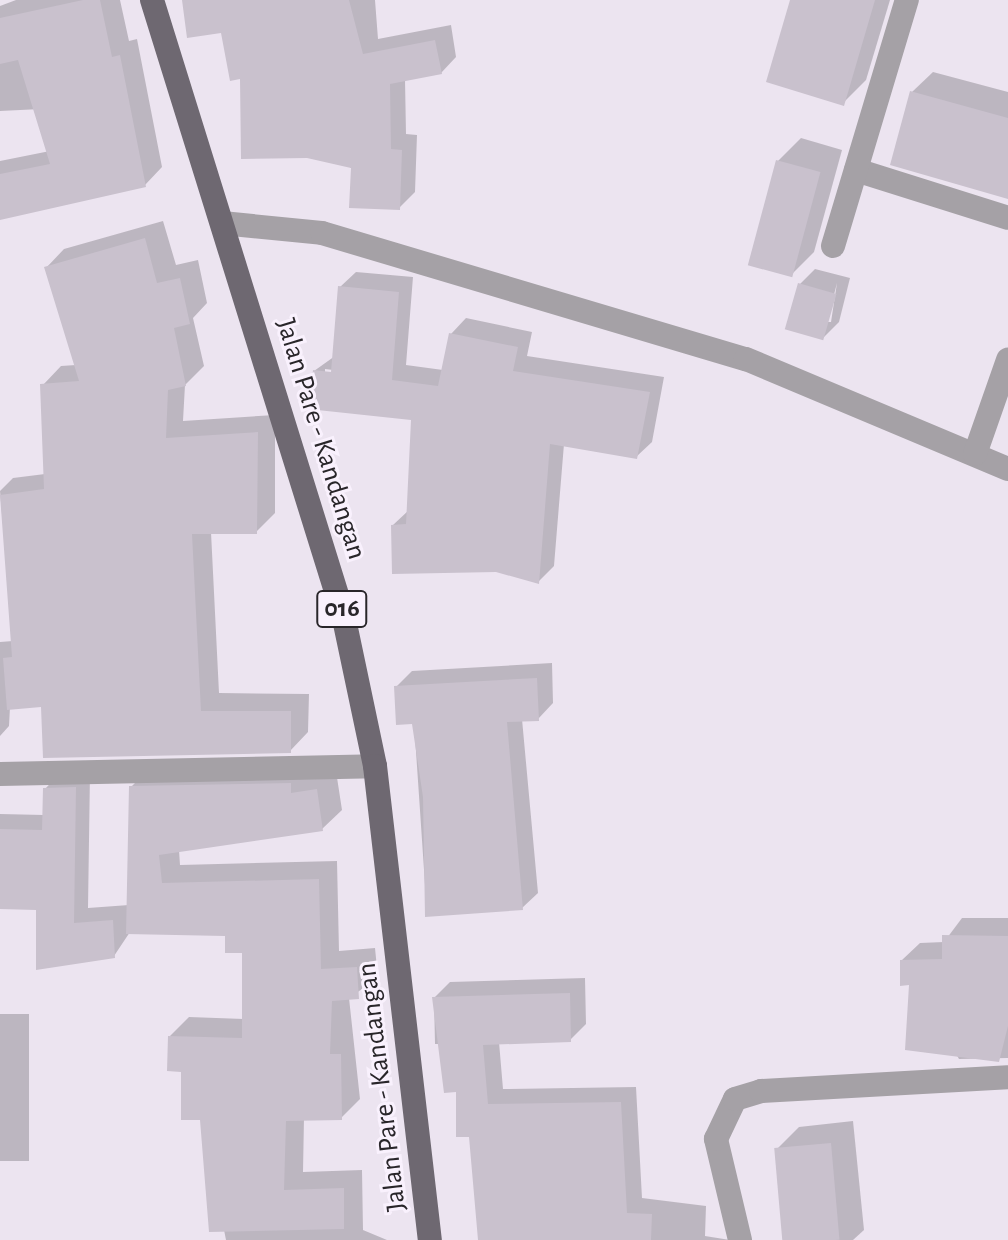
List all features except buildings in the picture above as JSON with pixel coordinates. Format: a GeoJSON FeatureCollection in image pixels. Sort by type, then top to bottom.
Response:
{"type":"FeatureCollection","features":[{"type":"Feature","properties":{"kind":"main road","name":"Jalan Pare - Kandangan"},"geometry":{"type":"LineString","coordinates":[[152,0],[308,489],[375,766],[430,1240]]}},
{"type":"Feature","properties":{"kind":"street"},"geometry":{"type":"LineString","coordinates":[[833,246],[907,0]]}},
{"type":"Feature","properties":{"kind":"street"},"geometry":{"type":"LineString","coordinates":[[856,170],[1008,218]]}},
{"type":"Feature","properties":{"kind":"street"},"geometry":{"type":"LineString","coordinates":[[222,223],[322,233],[746,359],[1008,469]]}},
{"type":"Feature","properties":{"kind":"street"},"geometry":{"type":"LineString","coordinates":[[975,454],[1008,360]]}},
{"type":"Feature","properties":{"kind":"street"},"geometry":{"type":"LineString","coordinates":[[0,774],[375,766]]}},
{"type":"Feature","properties":{"kind":"street"},"geometry":{"type":"LineString","coordinates":[[740,1240],[716,1139],[735,1099],[761,1091],[1008,1077]]}}]}
